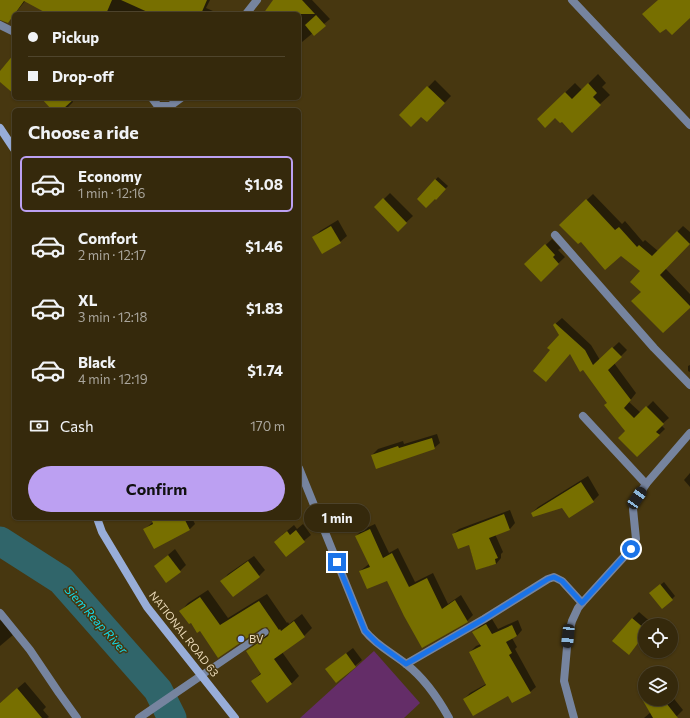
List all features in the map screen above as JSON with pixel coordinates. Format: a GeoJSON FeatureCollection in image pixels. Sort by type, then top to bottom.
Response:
{"type":"FeatureCollection","features":[{"type":"Feature","properties":{"kind":"street"},"geometry":{"type":"LineString","coordinates":[[248,12],[257,0]]}},
{"type":"Feature","properties":{"kind":"street"},"geometry":{"type":"LineString","coordinates":[[572,0],[690,125]]}},
{"type":"Feature","properties":{"kind":"street"},"geometry":{"type":"LineString","coordinates":[[0,24],[12,31]]}},
{"type":"Feature","properties":{"kind":"street"},"geometry":{"type":"LineString","coordinates":[[154,100],[160,108],[170,106],[178,100]]}},
{"type":"Feature","properties":{"kind":"street"},"geometry":{"type":"LineString","coordinates":[[0,128],[12,146]]}},
{"type":"Feature","properties":{"kind":"street"},"geometry":{"type":"LineString","coordinates":[[555,235],[654,348],[690,385]]}},
{"type":"Feature","properties":{"kind":"street"},"geometry":{"type":"LineString","coordinates":[[583,416],[646,484]]}},
{"type":"Feature","properties":{"kind":"street"},"geometry":{"type":"LineString","coordinates":[[574,718],[564,681],[568,636],[572,621],[582,603],[631,549],[636,539],[633,509],[637,498],[646,484],[690,433]]}},
{"type":"Feature","properties":{"kind":"street"},"geometry":{"type":"LineString","coordinates":[[301,473],[365,631],[377,643],[406,664],[432,690],[449,718]]}},
{"type":"Feature","properties":{"kind":"street","name":"NATIONAL ROAD 63"},"geometry":{"type":"LineString","coordinates":[[98,520],[102,532],[147,607],[235,718]]}},
{"type":"Feature","properties":{"kind":"street"},"geometry":{"type":"LineString","coordinates":[[406,664],[484,619],[548,579],[554,577],[562,581],[582,603]]}},
{"type":"Feature","properties":{"kind":"street"},"geometry":{"type":"LineString","coordinates":[[0,613],[30,650],[77,718]]}},
{"type":"Feature","properties":{"kind":"street"},"geometry":{"type":"LineString","coordinates":[[139,718],[202,675]]}},
{"type":"Feature","properties":{"kind":"lane"},"geometry":{"type":"LineString","coordinates":[[202,675],[265,632]]}},
{"type":"Feature","properties":{"kind":"shaded area"},"geometry":{"type":"Polygon","coordinates":[[[374,651],[420,703],[404,718],[300,718],[374,651]]]}},
{"type":"Feature","properties":{"kind":"building"},"geometry":{"type":"Polygon","coordinates":[[[0,0],[112,0],[107,12],[44,12],[24,1],[16,12],[12,12],[12,18],[8,23],[0,20],[0,0]]]}},
{"type":"Feature","properties":{"kind":"building"},"geometry":{"type":"Polygon","coordinates":[[[121,0],[207,0],[202,12],[148,12],[121,0]]]}},
{"type":"Feature","properties":{"kind":"building"},"geometry":{"type":"Polygon","coordinates":[[[273,0],[302,0],[315,14],[301,14],[301,12],[264,12],[273,0]]]}},
{"type":"Feature","properties":{"kind":"building"},"geometry":{"type":"Polygon","coordinates":[[[658,0],[690,0],[690,18],[672,35],[666,29],[660,33],[642,14],[658,0]]]}},
{"type":"Feature","properties":{"kind":"building"},"geometry":{"type":"Polygon","coordinates":[[[316,15],[326,26],[314,36],[305,25],[316,15]]]}},
{"type":"Feature","properties":{"kind":"building"},"geometry":{"type":"Polygon","coordinates":[[[12,56],[12,92],[0,82],[0,71],[12,56]]]}},
{"type":"Feature","properties":{"kind":"building"},"geometry":{"type":"Polygon","coordinates":[[[588,83],[597,93],[593,97],[601,105],[572,133],[562,122],[560,123],[555,118],[545,128],[537,119],[565,92],[572,99],[588,83]]]}},
{"type":"Feature","properties":{"kind":"building"},"geometry":{"type":"Polygon","coordinates":[[[427,86],[445,103],[427,122],[421,117],[411,127],[399,115],[427,86]]]}},
{"type":"Feature","properties":{"kind":"building"},"geometry":{"type":"Polygon","coordinates":[[[43,100],[73,100],[64,108],[50,108],[43,100]]]}},
{"type":"Feature","properties":{"kind":"building"},"geometry":{"type":"Polygon","coordinates":[[[435,179],[446,189],[426,208],[417,199],[435,179]]]}},
{"type":"Feature","properties":{"kind":"building"},"geometry":{"type":"Polygon","coordinates":[[[383,198],[407,223],[398,232],[374,207],[383,198]]]}},
{"type":"Feature","properties":{"kind":"building"},"geometry":{"type":"Polygon","coordinates":[[[586,199],[615,230],[619,227],[637,247],[639,245],[652,256],[677,231],[690,244],[660,275],[690,306],[690,308],[663,333],[631,301],[641,292],[630,282],[640,271],[621,256],[605,270],[581,242],[578,244],[559,225],[586,199]]]}},
{"type":"Feature","properties":{"kind":"building"},"geometry":{"type":"Polygon","coordinates":[[[331,226],[341,243],[322,254],[312,237],[331,226]]]}},
{"type":"Feature","properties":{"kind":"building"},"geometry":{"type":"Polygon","coordinates":[[[545,244],[555,255],[553,257],[559,264],[541,282],[524,264],[545,244]]]}},
{"type":"Feature","properties":{"kind":"building"},"geometry":{"type":"Polygon","coordinates":[[[555,323],[585,350],[593,365],[612,347],[622,357],[608,370],[631,400],[624,408],[634,418],[646,406],[664,424],[656,432],[660,435],[637,457],[618,438],[625,431],[604,405],[607,403],[583,370],[580,372],[570,354],[546,382],[533,371],[550,350],[547,348],[559,335],[553,325],[555,323]]]}},
{"type":"Feature","properties":{"kind":"building"},"geometry":{"type":"Polygon","coordinates":[[[432,438],[435,449],[376,469],[371,455],[398,446],[399,448],[432,438]]]}},
{"type":"Feature","properties":{"kind":"building"},"geometry":{"type":"Polygon","coordinates":[[[581,482],[594,502],[569,518],[562,508],[533,517],[531,513],[581,482]]]}},
{"type":"Feature","properties":{"kind":"building"},"geometry":{"type":"Polygon","coordinates":[[[504,514],[510,530],[489,538],[498,558],[495,559],[496,564],[476,570],[469,545],[458,549],[452,534],[504,514]]]}},
{"type":"Feature","properties":{"kind":"building"},"geometry":{"type":"Polygon","coordinates":[[[152,520],[185,520],[190,530],[154,549],[143,529],[153,524],[152,520]]]}},
{"type":"Feature","properties":{"kind":"building"},"geometry":{"type":"Polygon","coordinates":[[[370,529],[383,558],[392,553],[409,587],[427,578],[442,609],[455,600],[468,622],[422,648],[387,581],[367,589],[359,571],[370,567],[355,536],[370,529]]]}},
{"type":"Feature","properties":{"kind":"building"},"geometry":{"type":"Polygon","coordinates":[[[296,530],[305,542],[286,557],[274,542],[287,531],[290,535],[296,530]]]}},
{"type":"Feature","properties":{"kind":"building"},"geometry":{"type":"Polygon","coordinates":[[[168,555],[181,572],[166,583],[154,566],[168,555]]]}},
{"type":"Feature","properties":{"kind":"building"},"geometry":{"type":"Polygon","coordinates":[[[248,561],[260,577],[233,597],[220,581],[248,561]]]}},
{"type":"Feature","properties":{"kind":"building"},"geometry":{"type":"Polygon","coordinates":[[[660,584],[673,600],[662,609],[649,593],[660,584]]]}},
{"type":"Feature","properties":{"kind":"building"},"geometry":{"type":"Polygon","coordinates":[[[200,597],[220,625],[259,601],[279,630],[280,629],[281,631],[294,621],[305,637],[274,659],[292,684],[267,703],[251,681],[261,674],[246,651],[268,636],[270,631],[267,627],[262,628],[218,658],[200,631],[197,633],[191,623],[189,624],[179,611],[200,597]]]}},
{"type":"Feature","properties":{"kind":"building"},"geometry":{"type":"Polygon","coordinates":[[[632,618],[638,623],[638,643],[629,655],[612,641],[632,618]]]}},
{"type":"Feature","properties":{"kind":"building"},"geometry":{"type":"Polygon","coordinates":[[[486,624],[492,634],[512,625],[517,636],[506,642],[512,653],[509,655],[531,693],[512,703],[508,696],[473,716],[463,699],[486,685],[469,652],[481,646],[472,632],[486,624]]]}},
{"type":"Feature","properties":{"kind":"building"},"geometry":{"type":"Polygon","coordinates":[[[346,653],[356,667],[336,683],[325,669],[346,653]]]}},
{"type":"Feature","properties":{"kind":"building"},"geometry":{"type":"Polygon","coordinates":[[[17,688],[42,718],[0,718],[0,703],[17,688]]]}},
{"type":"Feature","properties":{"kind":"building"},"geometry":{"type":"Polygon","coordinates":[[[646,706],[669,706],[678,718],[653,718],[646,706]]]}},
{"type":"Feature","properties":{"kind":"waterway","name":"Siem Reap River"},"geometry":{"type":"LineString","coordinates":[[0,541],[61,580],[158,690],[172,718]]}},
{"type":"Feature","properties":{"kind":"place","name":"BV"},"geometry":{"type":"Point","coordinates":[241,639]}},
{"type":"Feature","properties":{"kind":"route"},"geometry":{"type":"LineString","coordinates":[[337,562],[365,631],[377,643],[406,664],[484,619],[548,579],[554,577],[558,578],[582,603],[631,549]]}}]}
